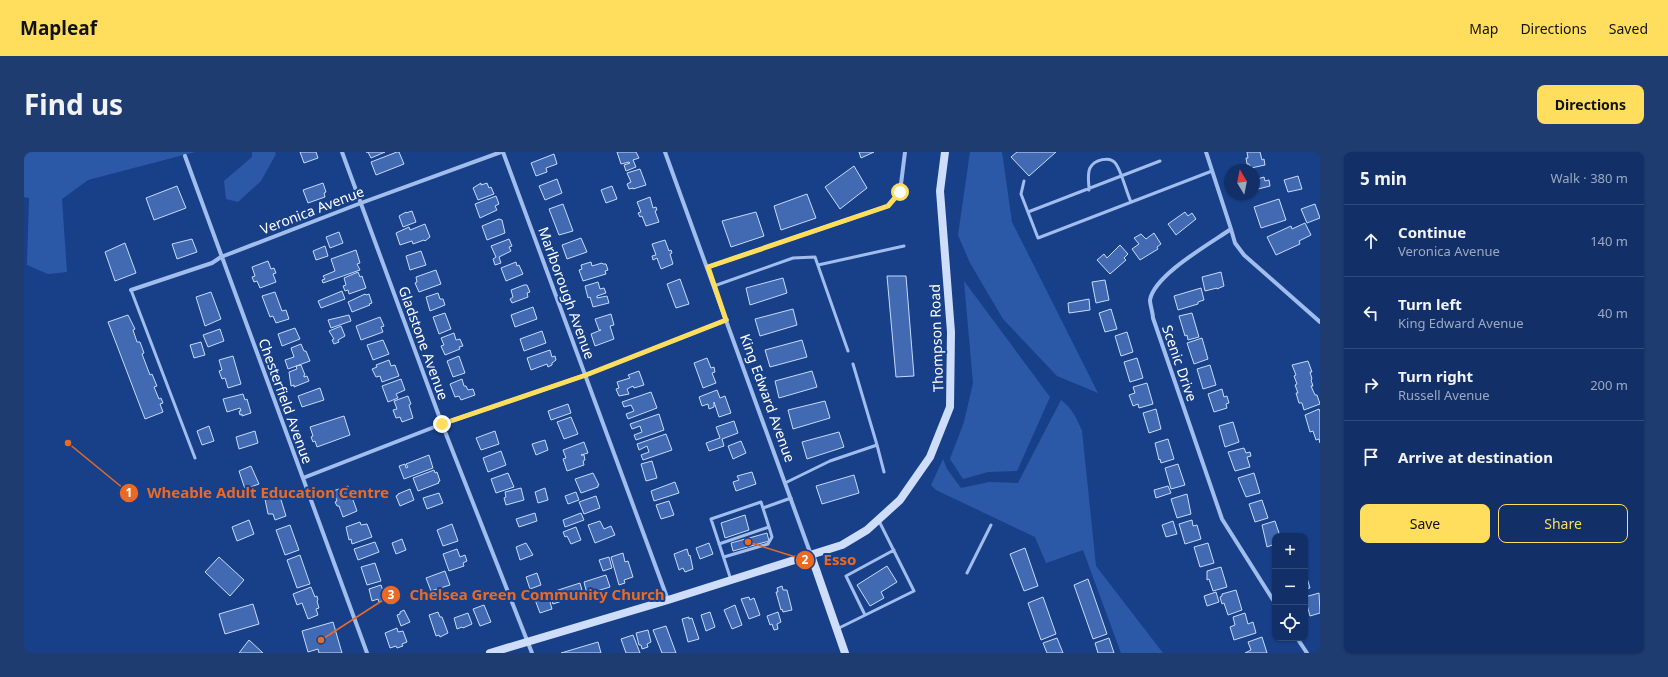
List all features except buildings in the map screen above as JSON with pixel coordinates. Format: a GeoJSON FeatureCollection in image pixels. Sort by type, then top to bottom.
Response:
{"type":"FeatureCollection","features":[{"type":"Feature","properties":{"kind":"street","name":"Gladstone Avenue"},"geometry":{"type":"LineString","coordinates":[[342,152],[442,424],[532,653]]}},
{"type":"Feature","properties":{"kind":"street","name":"Veronica Avenue"},"geometry":{"type":"LineString","coordinates":[[131,290],[212,264],[221,257],[361,203],[502,152]]}},
{"type":"Feature","properties":{"kind":"street","name":"Marlborough Avenue"},"geometry":{"type":"LineString","coordinates":[[502,152],[586,375],[668,600]]}},
{"type":"Feature","properties":{"kind":"street","name":"King Edward Avenue"},"geometry":{"type":"LineString","coordinates":[[665,152],[791,498],[845,653]]}},
{"type":"Feature","properties":{"kind":"street"},"geometry":{"type":"LineString","coordinates":[[708,267],[888,206],[900,192],[905,152]]}},
{"type":"Feature","properties":{"kind":"street","name":"Thompson Road"},"geometry":{"type":"LineString","coordinates":[[490,653],[668,600],[842,545],[867,530],[900,500],[930,457],[950,407],[951,332],[940,191],[945,152]]}},
{"type":"Feature","properties":{"kind":"street"},"geometry":{"type":"LineString","coordinates":[[1206,152],[1235,243],[1244,255],[1320,322]]}},
{"type":"Feature","properties":{"kind":"street","name":"Chesterfield Avenue"},"geometry":{"type":"LineString","coordinates":[[185,156],[367,653]]}},
{"type":"Feature","properties":{"kind":"street","name":"Scenic Drive"},"geometry":{"type":"LineString","coordinates":[[1231,229],[1173,270],[1157,284],[1150,300],[1154,318],[1222,519],[1272,598]]}},
{"type":"Feature","properties":{"kind":"street"},"geometry":{"type":"LineString","coordinates":[[303,478],[442,424],[586,375],[726,320]]}},
{"type":"Feature","properties":{"kind":"street"},"geometry":{"type":"LineString","coordinates":[[1299,641],[1306,653]]}},
{"type":"Feature","properties":{"kind":"lane"},"geometry":{"type":"LineString","coordinates":[[1089,190],[1089,169],[1098,161],[1110,159],[1116,163],[1131,202]]}},
{"type":"Feature","properties":{"kind":"lane"},"geometry":{"type":"LineString","coordinates":[[1028,212],[1089,190],[1160,161]]}},
{"type":"Feature","properties":{"kind":"lane"},"geometry":{"type":"LineString","coordinates":[[1024,180],[1021,194],[1038,238],[1212,171]]}},
{"type":"Feature","properties":{"kind":"lane"},"geometry":{"type":"LineString","coordinates":[[818,265],[904,246]]}},
{"type":"Feature","properties":{"kind":"lane"},"geometry":{"type":"LineString","coordinates":[[714,286],[793,258],[815,257],[848,351]]}},
{"type":"Feature","properties":{"kind":"lane"},"geometry":{"type":"LineString","coordinates":[[131,290],[195,458]]}},
{"type":"Feature","properties":{"kind":"lane"},"geometry":{"type":"LineString","coordinates":[[853,364],[884,472]]}},
{"type":"Feature","properties":{"kind":"lane"},"geometry":{"type":"LineString","coordinates":[[785,483],[830,461],[877,445]]}},
{"type":"Feature","properties":{"kind":"lane"},"geometry":{"type":"LineString","coordinates":[[763,508],[791,498]]}},
{"type":"Feature","properties":{"kind":"lane"},"geometry":{"type":"LineString","coordinates":[[724,557],[770,542],[772,536],[761,502],[712,519],[731,580]]}},
{"type":"Feature","properties":{"kind":"lane"},"geometry":{"type":"LineString","coordinates":[[837,629],[914,591],[878,520]]}},
{"type":"Feature","properties":{"kind":"lane"},"geometry":{"type":"LineString","coordinates":[[967,573],[991,525]]}},
{"type":"Feature","properties":{"kind":"lane"},"geometry":{"type":"LineString","coordinates":[[719,544],[769,527]]}},
{"type":"Feature","properties":{"kind":"lane"},"geometry":{"type":"LineString","coordinates":[[759,536],[760,530]]}},
{"type":"Feature","properties":{"kind":"lane"},"geometry":{"type":"LineString","coordinates":[[745,539],[746,535]]}},
{"type":"Feature","properties":{"kind":"lane"},"geometry":{"type":"LineString","coordinates":[[865,615],[846,576],[894,550]]}},
{"type":"Feature","properties":{"kind":"shaded area"},"geometry":{"type":"Polygon","coordinates":[[[24,152],[195,152],[88,180],[62,199],[67,272],[48,274],[27,265],[29,198],[24,197],[24,152]]]}},
{"type":"Feature","properties":{"kind":"shaded area"},"geometry":{"type":"Polygon","coordinates":[[[252,152],[275,152],[276,154],[261,181],[238,202],[226,199],[224,181],[252,157],[252,152]]]}},
{"type":"Feature","properties":{"kind":"shaded area"},"geometry":{"type":"Polygon","coordinates":[[[970,152],[1002,152],[1012,222],[1098,393],[1057,376],[1003,319],[970,263],[958,235],[970,152]]]}},
{"type":"Feature","properties":{"kind":"shaded area"},"geometry":{"type":"Polygon","coordinates":[[[964,281],[1050,397],[1017,471],[988,472],[963,479],[950,459],[964,422],[973,383],[964,281]]]}},
{"type":"Feature","properties":{"kind":"shaded area"},"geometry":{"type":"Polygon","coordinates":[[[1061,400],[1071,410],[1082,431],[1096,566],[1163,653],[1121,653],[1083,550],[1046,563],[1035,537],[936,490],[931,485],[943,459],[947,469],[961,488],[989,482],[1018,483],[1061,400]]]}},
{"type":"Feature","properties":{"kind":"place","name":"Wheable Adult Education Centre"},"geometry":{"type":"Point","coordinates":[68,443]}},
{"type":"Feature","properties":{"kind":"place","name":"Esso"},"geometry":{"type":"Point","coordinates":[748,542]}},
{"type":"Feature","properties":{"kind":"place","name":"Chelsea Green Community Church"},"geometry":{"type":"Point","coordinates":[321,640]}},
{"type":"Feature","properties":{"kind":"route"},"geometry":{"type":"LineString","coordinates":[[442,424],[586,375],[726,320],[708,267],[888,206],[900,192]]}}]}
